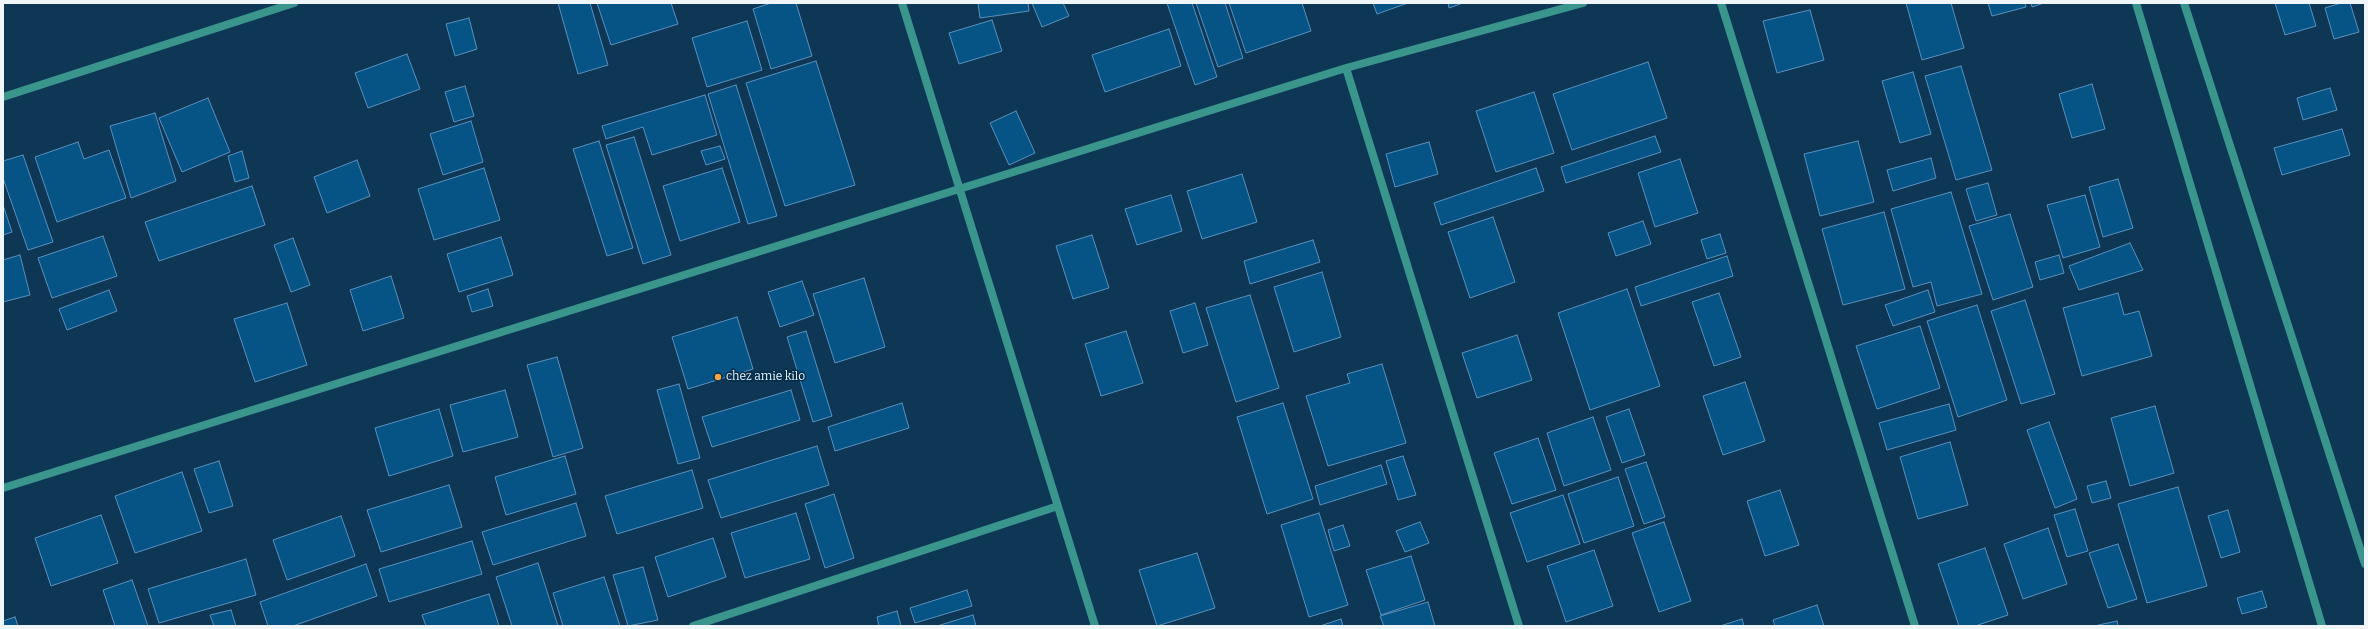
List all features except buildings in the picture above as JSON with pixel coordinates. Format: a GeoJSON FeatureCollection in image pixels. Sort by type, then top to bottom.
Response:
{"type":"FeatureCollection","features":[{"type":"Feature","properties":{"kind":"street"},"geometry":{"type":"LineString","coordinates":[[3,97],[294,3]]}},
{"type":"Feature","properties":{"kind":"street"},"geometry":{"type":"LineString","coordinates":[[902,3],[1095,626]]}},
{"type":"Feature","properties":{"kind":"street"},"geometry":{"type":"LineString","coordinates":[[3,488],[1346,68],[1583,3]]}},
{"type":"Feature","properties":{"kind":"street"},"geometry":{"type":"LineString","coordinates":[[1722,3],[1915,626]]}},
{"type":"Feature","properties":{"kind":"street"},"geometry":{"type":"LineString","coordinates":[[2136,3],[2322,626]]}},
{"type":"Feature","properties":{"kind":"street"},"geometry":{"type":"LineString","coordinates":[[2184,3],[2365,564]]}},
{"type":"Feature","properties":{"kind":"street"},"geometry":{"type":"LineString","coordinates":[[1346,68],[1519,626]]}},
{"type":"Feature","properties":{"kind":"street"},"geometry":{"type":"LineString","coordinates":[[693,626],[1058,506]]}},
{"type":"Feature","properties":{"kind":"place","name":"chez amie kilo"},"geometry":{"type":"Point","coordinates":[718,377]}}]}
